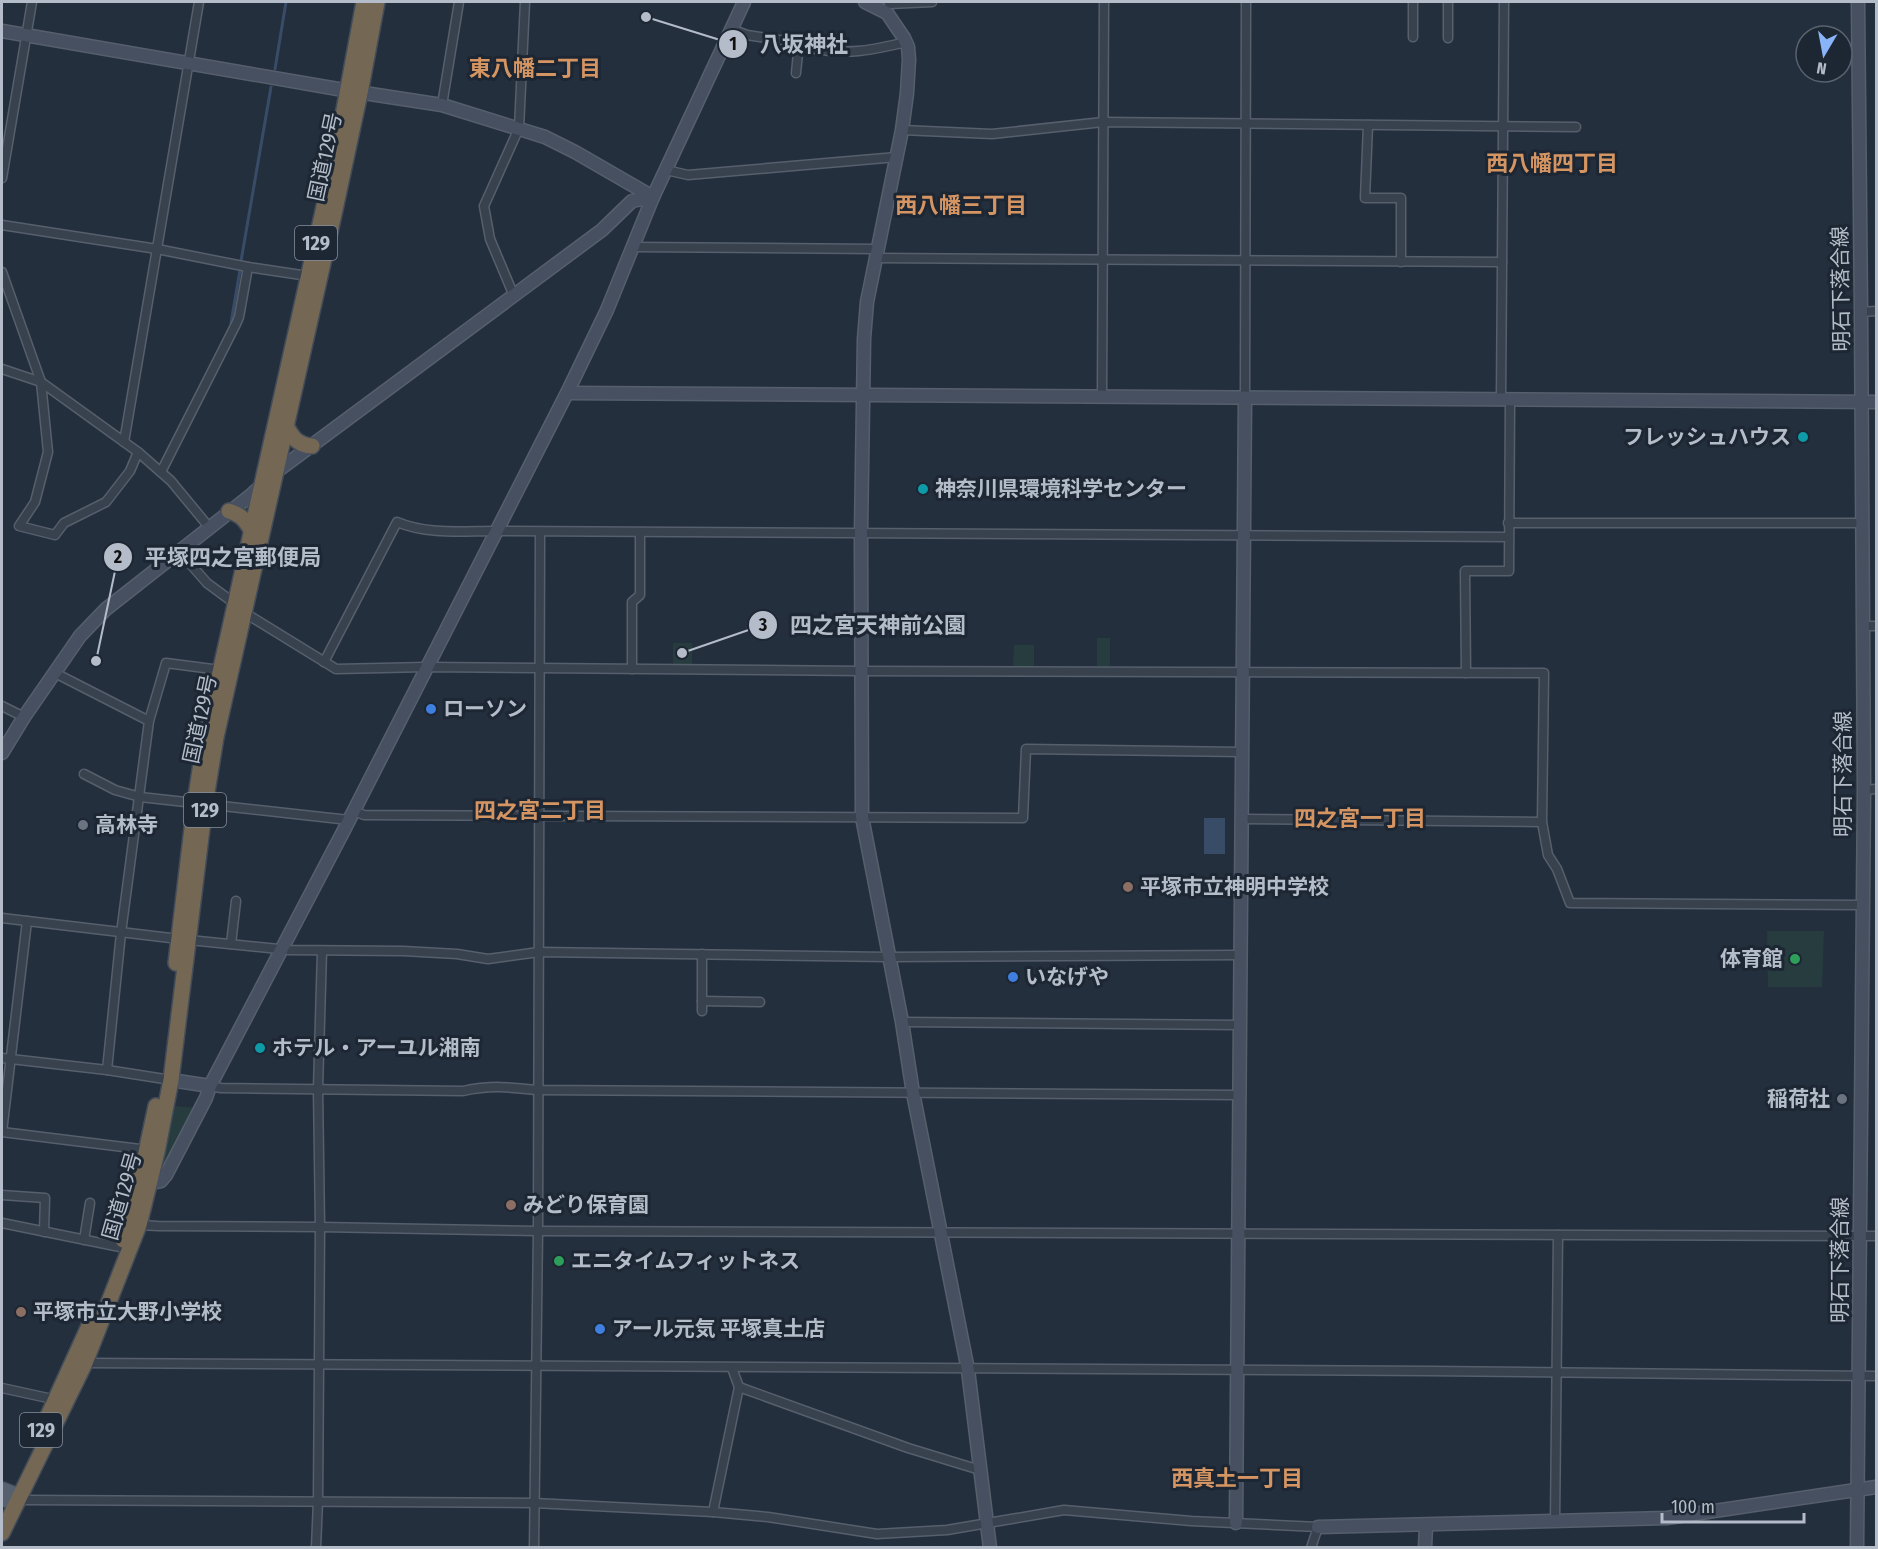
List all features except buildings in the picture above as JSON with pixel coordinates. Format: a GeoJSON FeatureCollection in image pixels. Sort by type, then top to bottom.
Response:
{"type":"FeatureCollection","features":[{"type":"Feature","properties":{"kind":"highway","name":"国道129号"},"geometry":{"type":"LineString","coordinates":[[61,1401],[106,1287],[139,1224],[150,1183],[152,1151],[166,1079],[184,940],[200,804],[204,744],[220,670],[240,608],[276,472],[322,267],[354,92],[364,2]]}},
{"type":"Feature","properties":{"kind":"highway","name":"国道129号"},"geometry":{"type":"LineString","coordinates":[[200,804],[216,737],[252,532],[287,368],[377,2]]}},
{"type":"Feature","properties":{"kind":"highway"},"geometry":{"type":"LineString","coordinates":[[285,424],[298,442],[304,446],[312,446]]}},
{"type":"Feature","properties":{"kind":"highway"},"geometry":{"type":"LineString","coordinates":[[229,511],[247,520],[252,532]]}},
{"type":"Feature","properties":{"kind":"highway","name":"国道129号"},"geometry":{"type":"LineString","coordinates":[[2,1533],[10,1499],[61,1401],[85,1363],[125,1248],[139,1185],[152,1151]]}},
{"type":"Feature","properties":{"kind":"street"},"geometry":{"type":"LineString","coordinates":[[2,178],[32,2]]}},
{"type":"Feature","properties":{"kind":"street"},"geometry":{"type":"LineString","coordinates":[[124,442],[199,2]]}},
{"type":"Feature","properties":{"kind":"street"},"geometry":{"type":"LineString","coordinates":[[442,105],[459,2]]}},
{"type":"Feature","properties":{"kind":"street"},"geometry":{"type":"LineString","coordinates":[[514,296],[490,239],[484,206],[519,128],[525,2]]}},
{"type":"Feature","properties":{"kind":"street"},"geometry":{"type":"LineString","coordinates":[[150,1183],[161,1181],[166,1175],[567,393],[607,310],[653,197],[744,2]]}},
{"type":"Feature","properties":{"kind":"street"},"geometry":{"type":"LineString","coordinates":[[865,2],[889,6],[932,2]]}},
{"type":"Feature","properties":{"kind":"street"},"geometry":{"type":"LineString","coordinates":[[1102,396],[1104,2]]}},
{"type":"Feature","properties":{"kind":"street"},"geometry":{"type":"LineString","coordinates":[[1236,1523],[1246,2]]}},
{"type":"Feature","properties":{"kind":"street"},"geometry":{"type":"LineString","coordinates":[[1413,2],[1413,37]]}},
{"type":"Feature","properties":{"kind":"street"},"geometry":{"type":"LineString","coordinates":[[1448,2],[1448,38]]}},
{"type":"Feature","properties":{"kind":"street"},"geometry":{"type":"LineString","coordinates":[[1466,673],[1466,572],[1509,571],[1502,262],[1504,2]]}},
{"type":"Feature","properties":{"kind":"street","name":"明石下落合線"},"geometry":{"type":"LineString","coordinates":[[1857,1548],[1863,790],[1862,312],[1858,2]]}},
{"type":"Feature","properties":{"kind":"street"},"geometry":{"type":"LineString","coordinates":[[889,6],[906,42],[909,59],[902,130],[867,302],[862,394],[862,817],[888,957],[903,1022],[913,1093],[968,1370],[990,1548]]}},
{"type":"Feature","properties":{"kind":"street"},"geometry":{"type":"LineString","coordinates":[[731,29],[747,35],[799,43],[796,73]]}},
{"type":"Feature","properties":{"kind":"street"},"geometry":{"type":"LineString","coordinates":[[2,31],[442,105],[544,137],[575,152],[653,197]]}},
{"type":"Feature","properties":{"kind":"street"},"geometry":{"type":"LineString","coordinates":[[815,49],[829,52],[864,52],[906,42]]}},
{"type":"Feature","properties":{"kind":"street"},"geometry":{"type":"LineString","coordinates":[[902,130],[992,134],[1103,122],[1576,127]]}},
{"type":"Feature","properties":{"kind":"street"},"geometry":{"type":"LineString","coordinates":[[1368,125],[1365,198],[1401,198],[1401,262]]}},
{"type":"Feature","properties":{"kind":"street"},"geometry":{"type":"LineString","coordinates":[[666,170],[688,175],[897,157]]}},
{"type":"Feature","properties":{"kind":"street"},"geometry":{"type":"LineString","coordinates":[[2,753],[80,636],[106,609],[250,496],[276,472],[602,230],[632,201],[653,197]]}},
{"type":"Feature","properties":{"kind":"street"},"geometry":{"type":"LineString","coordinates":[[2,225],[157,249],[308,276]]}},
{"type":"Feature","properties":{"kind":"street"},"geometry":{"type":"LineString","coordinates":[[634,246],[1103,259],[1502,262]]}},
{"type":"Feature","properties":{"kind":"street"},"geometry":{"type":"LineString","coordinates":[[161,472],[239,316],[248,267]]}},
{"type":"Feature","properties":{"kind":"street"},"geometry":{"type":"LineString","coordinates":[[2,272],[40,382],[48,452],[35,502],[19,526],[55,535],[64,523],[106,502],[130,471],[138,452]]}},
{"type":"Feature","properties":{"kind":"street"},"geometry":{"type":"LineString","coordinates":[[1862,312],[1876,311]]}},
{"type":"Feature","properties":{"kind":"street"},"geometry":{"type":"LineString","coordinates":[[2,369],[40,382],[138,452],[171,481],[209,527]]}},
{"type":"Feature","properties":{"kind":"street"},"geometry":{"type":"LineString","coordinates":[[567,393],[1876,402]]}},
{"type":"Feature","properties":{"kind":"street"},"geometry":{"type":"LineString","coordinates":[[324,662],[398,522],[412,528],[426,530],[540,532],[1508,537]]}},
{"type":"Feature","properties":{"kind":"street"},"geometry":{"type":"LineString","coordinates":[[1508,523],[1861,523]]}},
{"type":"Feature","properties":{"kind":"street"},"geometry":{"type":"LineString","coordinates":[[534,1548],[538,1231],[540,532]]}},
{"type":"Feature","properties":{"kind":"street"},"geometry":{"type":"LineString","coordinates":[[632,669],[632,602],[640,595],[640,532]]}},
{"type":"Feature","properties":{"kind":"street"},"geometry":{"type":"LineString","coordinates":[[179,551],[207,583],[228,600],[336,669],[426,667],[1544,673],[1542,822],[1548,855],[1557,869],[1570,903],[1862,905]]}},
{"type":"Feature","properties":{"kind":"street"},"geometry":{"type":"LineString","coordinates":[[1862,626],[1876,626]]}},
{"type":"Feature","properties":{"kind":"street"},"geometry":{"type":"LineString","coordinates":[[107,1070],[121,933],[148,721],[166,663],[220,670]]}},
{"type":"Feature","properties":{"kind":"street"},"geometry":{"type":"LineString","coordinates":[[55,673],[148,721]]}},
{"type":"Feature","properties":{"kind":"street"},"geometry":{"type":"LineString","coordinates":[[2,706],[24,717]]}},
{"type":"Feature","properties":{"kind":"street"},"geometry":{"type":"LineString","coordinates":[[84,774],[115,790],[140,797],[351,816],[1023,818],[1026,749],[1242,752]]}},
{"type":"Feature","properties":{"kind":"street"},"geometry":{"type":"LineString","coordinates":[[1863,790],[1876,789]]}},
{"type":"Feature","properties":{"kind":"street"},"geometry":{"type":"LineString","coordinates":[[1242,819],[1542,822]]}},
{"type":"Feature","properties":{"kind":"street"},"geometry":{"type":"LineString","coordinates":[[231,944],[236,901]]}},
{"type":"Feature","properties":{"kind":"street"},"geometry":{"type":"LineString","coordinates":[[2,918],[282,950],[403,951],[457,954],[488,959],[539,952],[888,957],[1240,955]]}},
{"type":"Feature","properties":{"kind":"street"},"geometry":{"type":"LineString","coordinates":[[27,921],[2,1132],[152,1151]]}},
{"type":"Feature","properties":{"kind":"street"},"geometry":{"type":"LineString","coordinates":[[316,1548],[320,1227],[318,1089],[322,951]]}},
{"type":"Feature","properties":{"kind":"street"},"geometry":{"type":"LineString","coordinates":[[702,954],[702,1011]]}},
{"type":"Feature","properties":{"kind":"street"},"geometry":{"type":"LineString","coordinates":[[702,1001],[760,1002]]}},
{"type":"Feature","properties":{"kind":"street"},"geometry":{"type":"LineString","coordinates":[[903,1022],[1240,1025]]}},
{"type":"Feature","properties":{"kind":"street"},"geometry":{"type":"LineString","coordinates":[[2,1058],[233,1088],[463,1091],[504,1086],[537,1090],[1239,1095]]}},
{"type":"Feature","properties":{"kind":"street"},"geometry":{"type":"LineString","coordinates":[[2,1195],[45,1198],[44,1232]]}},
{"type":"Feature","properties":{"kind":"street"},"geometry":{"type":"LineString","coordinates":[[84,1240],[90,1203]]}},
{"type":"Feature","properties":{"kind":"street"},"geometry":{"type":"LineString","coordinates":[[2,1223],[125,1248]]}},
{"type":"Feature","properties":{"kind":"street"},"geometry":{"type":"LineString","coordinates":[[139,1224],[538,1231],[1876,1236]]}},
{"type":"Feature","properties":{"kind":"street"},"geometry":{"type":"LineString","coordinates":[[1555,1522],[1558,1235]]}},
{"type":"Feature","properties":{"kind":"street"},"geometry":{"type":"LineString","coordinates":[[85,1363],[1876,1376]]}},
{"type":"Feature","properties":{"kind":"street"},"geometry":{"type":"LineString","coordinates":[[713,1512],[739,1387],[732,1368]]}},
{"type":"Feature","properties":{"kind":"street"},"geometry":{"type":"LineString","coordinates":[[739,1387],[908,1448],[980,1470]]}},
{"type":"Feature","properties":{"kind":"street"},"geometry":{"type":"LineString","coordinates":[[2,1388],[61,1401]]}},
{"type":"Feature","properties":{"kind":"street"},"geometry":{"type":"LineString","coordinates":[[10,1499],[534,1503],[713,1512],[768,1517],[877,1534],[947,1530],[1064,1510],[1191,1521],[1318,1527],[1667,1518],[1876,1487]]}},
{"type":"Feature","properties":{"kind":"street"},"geometry":{"type":"LineString","coordinates":[[1425,1548],[1426,1526]]}},
{"type":"Feature","properties":{"kind":"street"},"geometry":{"type":"LineString","coordinates":[[1311,1548],[1318,1527]]}},
{"type":"Feature","properties":{"kind":"green space"},"geometry":{"type":"Polygon","coordinates":[[[1097,638],[1110,638],[1110,666],[1097,666],[1097,638]]]}},
{"type":"Feature","properties":{"kind":"green space"},"geometry":{"type":"Polygon","coordinates":[[[673,643],[692,643],[692,664],[673,664],[673,643]]]}},
{"type":"Feature","properties":{"kind":"green space"},"geometry":{"type":"Polygon","coordinates":[[[1014,645],[1034,645],[1034,666],[1013,666],[1014,645]]]}},
{"type":"Feature","properties":{"kind":"green space","name":"体育館"},"geometry":{"type":"Polygon","coordinates":[[[1767,931],[1824,931],[1822,987],[1768,987],[1767,931]]]}},
{"type":"Feature","properties":{"kind":"green space"},"geometry":{"type":"Polygon","coordinates":[[[175,1106],[197,1108],[163,1171],[161,1168],[175,1106]]]}},
{"type":"Feature","properties":{"kind":"water"},"geometry":{"type":"Polygon","coordinates":[[[1204,818],[1225,818],[1225,854],[1204,854],[1204,818]]]}},
{"type":"Feature","properties":{"kind":"waterway"},"geometry":{"type":"LineString","coordinates":[[275,69],[286,2]]}},
{"type":"Feature","properties":{"kind":"waterway"},"geometry":{"type":"LineString","coordinates":[[241,261],[271,87]]}},
{"type":"Feature","properties":{"kind":"waterway"},"geometry":{"type":"LineString","coordinates":[[231,323],[240,270]]}},
{"type":"Feature","properties":{"kind":"place","name":"八坂神社"},"geometry":{"type":"Point","coordinates":[646,17]}},
{"type":"Feature","properties":{"kind":"place","name":"フレッシュハウス"},"geometry":{"type":"Point","coordinates":[1803,437]}},
{"type":"Feature","properties":{"kind":"place","name":"神奈川県環境科学センター"},"geometry":{"type":"Point","coordinates":[923,489]}},
{"type":"Feature","properties":{"kind":"place","name":"四之宮天神前公園"},"geometry":{"type":"Point","coordinates":[682,653]}},
{"type":"Feature","properties":{"kind":"place","name":"平塚四之宮郵便局"},"geometry":{"type":"Point","coordinates":[96,661]}},
{"type":"Feature","properties":{"kind":"place","name":"ローソン"},"geometry":{"type":"Point","coordinates":[431,709]}},
{"type":"Feature","properties":{"kind":"place","name":"高林寺"},"geometry":{"type":"Point","coordinates":[83,825]}},
{"type":"Feature","properties":{"kind":"place","name":"平塚市立神明中学校"},"geometry":{"type":"Point","coordinates":[1128,887]}},
{"type":"Feature","properties":{"kind":"place","name":"体育館"},"geometry":{"type":"Point","coordinates":[1795,959]}},
{"type":"Feature","properties":{"kind":"place","name":"いなげや"},"geometry":{"type":"Point","coordinates":[1013,977]}},
{"type":"Feature","properties":{"kind":"place","name":"ホテル・アーユル湘南"},"geometry":{"type":"Point","coordinates":[260,1048]}},
{"type":"Feature","properties":{"kind":"place","name":"稲荷社"},"geometry":{"type":"Point","coordinates":[1842,1099]}},
{"type":"Feature","properties":{"kind":"place","name":"みどり保育園"},"geometry":{"type":"Point","coordinates":[511,1205]}},
{"type":"Feature","properties":{"kind":"place","name":"エニタイムフィットネス"},"geometry":{"type":"Point","coordinates":[559,1261]}},
{"type":"Feature","properties":{"kind":"place","name":"平塚市立大野小学校"},"geometry":{"type":"Point","coordinates":[21,1312]}},
{"type":"Feature","properties":{"kind":"place","name":"アール元気 平塚真土店"},"geometry":{"type":"Point","coordinates":[600,1329]}},
{"type":"Feature","properties":{"kind":"district","name":"東八幡二丁目"},"geometry":{"type":"Point","coordinates":[535,68]}},
{"type":"Feature","properties":{"kind":"district","name":"西八幡四丁目"},"geometry":{"type":"Point","coordinates":[1552,163]}},
{"type":"Feature","properties":{"kind":"district","name":"西八幡三丁目"},"geometry":{"type":"Point","coordinates":[961,205]}},
{"type":"Feature","properties":{"kind":"district","name":"四之宮二丁目"},"geometry":{"type":"Point","coordinates":[540,810]}},
{"type":"Feature","properties":{"kind":"district","name":"四之宮一丁目"},"geometry":{"type":"Point","coordinates":[1360,818]}},
{"type":"Feature","properties":{"kind":"district","name":"西真土一丁目"},"geometry":{"type":"Point","coordinates":[1237,1478]}}]}
